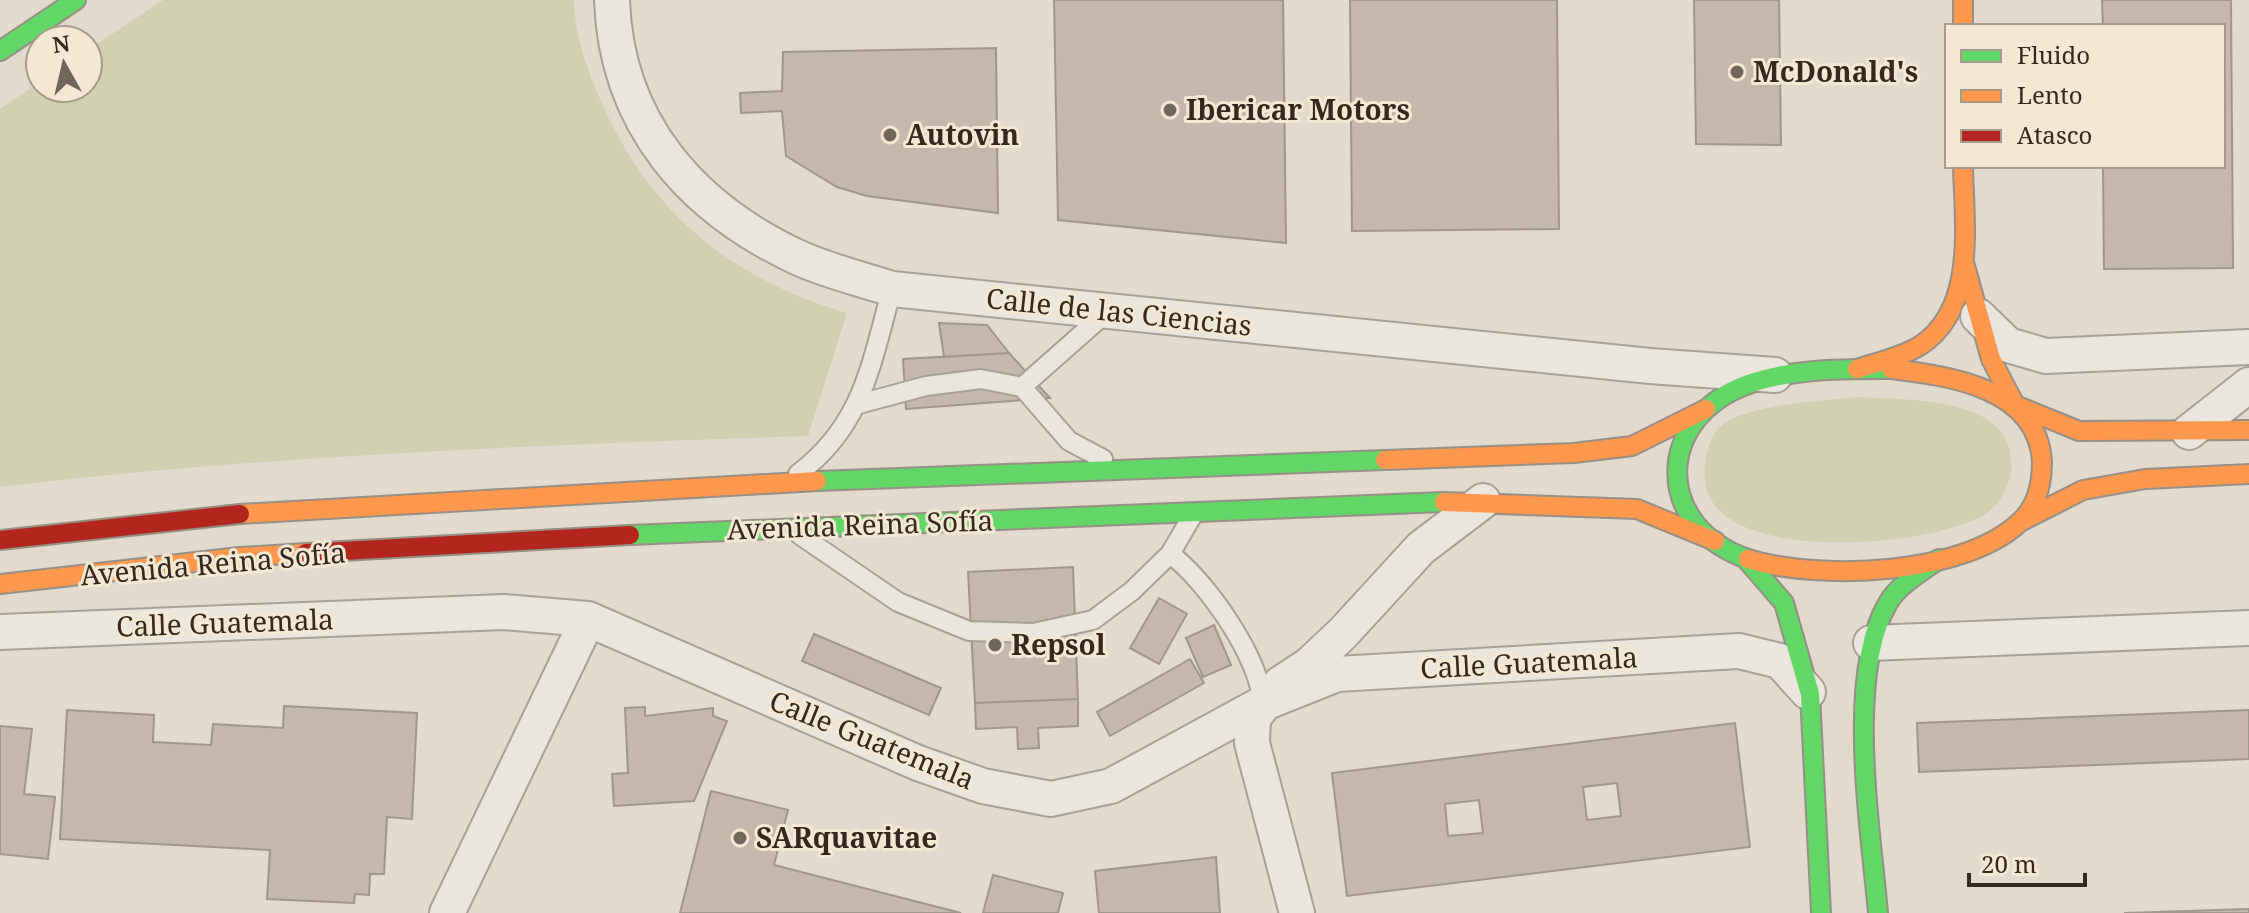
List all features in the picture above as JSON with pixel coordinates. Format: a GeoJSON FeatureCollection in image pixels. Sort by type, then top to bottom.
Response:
{"type":"FeatureCollection","features":[{"type":"Feature","properties":{"kind":"main road"},"geometry":{"type":"LineString","coordinates":[[0,51],[76,0]]}},
{"type":"Feature","properties":{"kind":"main road"},"geometry":{"type":"LineString","coordinates":[[1963,0],[1963,24]]}},
{"type":"Feature","properties":{"kind":"main road"},"geometry":{"type":"LineString","coordinates":[[1857,369],[1903,353],[1930,338],[1953,308],[1963,260],[1963,168]]}},
{"type":"Feature","properties":{"kind":"main road"},"geometry":{"type":"LineString","coordinates":[[1963,260],[1991,359],[2015,405],[2032,426],[2043,462],[2040,489],[2020,522]]}},
{"type":"Feature","properties":{"kind":"main road"},"geometry":{"type":"LineString","coordinates":[[1857,369],[1903,370],[1954,379],[1978,386],[2079,431],[2249,430]]}},
{"type":"Feature","properties":{"kind":"main road","name":"Avenida Reina Sofía"},"geometry":{"type":"LineString","coordinates":[[0,540],[247,513],[788,481],[1574,453],[1632,446],[1745,386],[1779,375],[1857,369]]}},
{"type":"Feature","properties":{"kind":"main road"},"geometry":{"type":"LineString","coordinates":[[1706,409],[1685,435],[1674,473],[1681,503],[1715,541],[1745,558],[1792,569],[1889,569],[1939,559],[1987,543],[2020,522],[2083,490],[2145,479],[2249,474]]}},
{"type":"Feature","properties":{"kind":"main road","name":"Avenida Reina Sofía"},"geometry":{"type":"LineString","coordinates":[[0,584],[240,557],[788,527],[1483,501],[1637,509],[1715,541]]}},
{"type":"Feature","properties":{"kind":"main road"},"geometry":{"type":"LineString","coordinates":[[1745,558],[1784,603],[1810,694],[1821,913]]}},
{"type":"Feature","properties":{"kind":"main road"},"geometry":{"type":"LineString","coordinates":[[1878,913],[1864,690],[1871,643],[1888,602],[1939,559]]}},
{"type":"Feature","properties":{"kind":"street","name":"Calle de las Ciencias"},"geometry":{"type":"LineString","coordinates":[[612,0],[624,78],[646,129],[683,178],[732,222],[801,259],[892,289],[1650,366],[1779,375]]}},
{"type":"Feature","properties":{"kind":"street"},"geometry":{"type":"LineString","coordinates":[[1978,316],[2008,345],[2046,356],[2249,347]]}},
{"type":"Feature","properties":{"kind":"street"},"geometry":{"type":"LineString","coordinates":[[2189,432],[2249,385]]}},
{"type":"Feature","properties":{"kind":"street"},"geometry":{"type":"LineString","coordinates":[[1297,913],[1252,743],[1253,718],[1262,704],[1343,633],[1421,548],[1483,501]]}},
{"type":"Feature","properties":{"kind":"street","name":"Calle Guatemala"},"geometry":{"type":"LineString","coordinates":[[0,632],[504,612],[588,619],[918,763],[983,786],[1051,799],[1111,786],[1262,704],[1337,674],[1739,651],[1780,661],[1810,694]]}},
{"type":"Feature","properties":{"kind":"street"},"geometry":{"type":"LineString","coordinates":[[447,913],[588,619]]}},
{"type":"Feature","properties":{"kind":"street"},"geometry":{"type":"LineString","coordinates":[[1871,643],[2249,628]]}},
{"type":"Feature","properties":{"kind":"lane"},"geometry":{"type":"LineString","coordinates":[[788,481],[818,459],[859,404],[892,289]]}},
{"type":"Feature","properties":{"kind":"lane"},"geometry":{"type":"LineString","coordinates":[[1022,387],[1108,311]]}},
{"type":"Feature","properties":{"kind":"lane"},"geometry":{"type":"LineString","coordinates":[[859,404],[926,386],[981,379],[1022,387],[1069,441],[1123,470]]}},
{"type":"Feature","properties":{"kind":"lane"},"geometry":{"type":"LineString","coordinates":[[788,527],[898,602],[969,631],[1033,633],[1093,620],[1132,591],[1170,554],[1194,513]]}},
{"type":"Feature","properties":{"kind":"lane"},"geometry":{"type":"LineString","coordinates":[[1170,554],[1191,568],[1221,608],[1258,678],[1262,704]]}},
{"type":"Feature","properties":{"kind":"green space"},"geometry":{"type":"Polygon","coordinates":[[[163,0],[574,0],[583,54],[603,106],[646,180],[672,210],[701,238],[768,282],[847,313],[808,436],[302,459],[0,487],[0,109],[24,93],[24,104],[104,104],[104,39],[163,0]]]}},
{"type":"Feature","properties":{"kind":"green space"},"geometry":{"type":"Polygon","coordinates":[[[1863,397],[1934,402],[1958,407],[1998,428],[2009,446],[2011,471],[1999,501],[1984,515],[1957,526],[1875,541],[1828,542],[1784,538],[1745,527],[1717,508],[1705,481],[1705,467],[1710,443],[1722,425],[1750,412],[1769,408],[1863,397]]]}},
{"type":"Feature","properties":{"kind":"building","name":"Ibericar Motors"},"geometry":{"type":"Polygon","coordinates":[[[1054,0],[1283,0],[1286,243],[1058,220],[1054,0]]]}},
{"type":"Feature","properties":{"kind":"building"},"geometry":{"type":"Polygon","coordinates":[[[1350,0],[1557,0],[1559,229],[1352,231],[1350,0]]]}},
{"type":"Feature","properties":{"kind":"building","name":"McDonald's"},"geometry":{"type":"Polygon","coordinates":[[[1694,0],[1779,0],[1781,145],[1696,144],[1694,0]]]}},
{"type":"Feature","properties":{"kind":"building"},"geometry":{"type":"Polygon","coordinates":[[[2102,0],[2231,0],[2233,268],[2104,269],[2103,168],[2225,168],[2225,24],[2103,24],[2102,0]]]}},
{"type":"Feature","properties":{"kind":"building","name":"Autovin"},"geometry":{"type":"Polygon","coordinates":[[[996,48],[998,213],[867,196],[837,187],[786,156],[782,111],[741,113],[740,93],[782,91],[783,52],[996,48]]]}},
{"type":"Feature","properties":{"kind":"building"},"geometry":{"type":"Polygon","coordinates":[[[939,323],[987,325],[1009,353],[944,357],[939,323]]]}},
{"type":"Feature","properties":{"kind":"building"},"geometry":{"type":"Polygon","coordinates":[[[1009,353],[1050,398],[906,409],[903,359],[1009,353]]]}},
{"type":"Feature","properties":{"kind":"building"},"geometry":{"type":"Polygon","coordinates":[[[1073,567],[1078,699],[975,703],[968,572],[1073,567]]]}},
{"type":"Feature","properties":{"kind":"building"},"geometry":{"type":"Polygon","coordinates":[[[1159,598],[1187,614],[1159,664],[1130,648],[1159,598]]]}},
{"type":"Feature","properties":{"kind":"building"},"geometry":{"type":"Polygon","coordinates":[[[1214,625],[1231,665],[1203,677],[1186,638],[1214,625]]]}},
{"type":"Feature","properties":{"kind":"building"},"geometry":{"type":"Polygon","coordinates":[[[814,634],[941,688],[929,715],[802,661],[814,634]]]}},
{"type":"Feature","properties":{"kind":"building"},"geometry":{"type":"Polygon","coordinates":[[[1190,659],[1204,683],[1110,736],[1097,712],[1190,659]]]}},
{"type":"Feature","properties":{"kind":"building"},"geometry":{"type":"Polygon","coordinates":[[[1078,699],[1078,726],[1038,728],[1039,748],[1018,749],[1017,727],[976,729],[975,703],[1078,699]]]}},
{"type":"Feature","properties":{"kind":"building"},"geometry":{"type":"Polygon","coordinates":[[[284,706],[417,713],[412,819],[387,817],[384,874],[370,874],[369,895],[355,894],[354,903],[267,899],[270,850],[60,839],[67,710],[154,715],[153,742],[211,745],[213,724],[283,728],[284,706]]]}},
{"type":"Feature","properties":{"kind":"building"},"geometry":{"type":"Polygon","coordinates":[[[645,707],[645,716],[713,708],[713,716],[727,721],[694,801],[614,806],[612,774],[628,773],[625,708],[645,707]]]}},
{"type":"Feature","properties":{"kind":"building"},"geometry":{"type":"Polygon","coordinates":[[[2249,710],[2249,759],[1919,772],[1917,723],[2249,710]]]}},
{"type":"Feature","properties":{"kind":"building"},"geometry":{"type":"Polygon","coordinates":[[[1735,723],[1750,847],[1347,896],[1332,773],[1735,723]],[[1617,783],[1583,787],[1587,820],[1621,816],[1617,783]],[[1479,800],[1445,804],[1448,836],[1483,833],[1479,800]]]}},
{"type":"Feature","properties":{"kind":"building"},"geometry":{"type":"Polygon","coordinates":[[[0,726],[32,729],[24,794],[55,797],[48,859],[0,854],[0,726]]]}},
{"type":"Feature","properties":{"kind":"building","name":"SARquavitae"},"geometry":{"type":"Polygon","coordinates":[[[711,791],[788,810],[774,865],[961,913],[680,913],[711,791]]]}},
{"type":"Feature","properties":{"kind":"building"},"geometry":{"type":"Polygon","coordinates":[[[1216,857],[1220,913],[1099,913],[1095,871],[1216,857]]]}},
{"type":"Feature","properties":{"kind":"building","name":"SARquavitae"},"geometry":{"type":"Polygon","coordinates":[[[993,875],[1063,893],[1058,913],[983,913],[993,875]]]}},
{"type":"Feature","properties":{"kind":"building"},"geometry":{"type":"Polygon","coordinates":[[[2249,909],[2249,913],[2124,913],[2249,909]]]}},
{"type":"Feature","properties":{"kind":"traffic: fast"},"geometry":{"type":"LineString","coordinates":[[0,51],[76,0]]}},
{"type":"Feature","properties":{"kind":"traffic: fast"},"geometry":{"type":"LineString","coordinates":[[1748,559],[1717,544],[1695,523],[1682,499],[1677,473],[1681,447],[1694,422],[1716,401],[1763,379],[1818,371],[1891,369]]}},
{"type":"Feature","properties":{"kind":"traffic: fast"},"geometry":{"type":"LineString","coordinates":[[817,481],[1385,460]]}},
{"type":"Feature","properties":{"kind":"traffic: fast"},"geometry":{"type":"LineString","coordinates":[[630,535],[1444,502]]}},
{"type":"Feature","properties":{"kind":"traffic: fast"},"geometry":{"type":"LineString","coordinates":[[1745,558],[1784,603],[1810,694],[1821,913]]}},
{"type":"Feature","properties":{"kind":"traffic: fast"},"geometry":{"type":"LineString","coordinates":[[1878,913],[1864,754],[1867,670],[1875,634],[1888,603],[1904,584],[1939,559]]}},
{"type":"Feature","properties":{"kind":"traffic: slow"},"geometry":{"type":"LineString","coordinates":[[1963,0],[1963,24]]}},
{"type":"Feature","properties":{"kind":"traffic: slow"},"geometry":{"type":"LineString","coordinates":[[1857,369],[1921,345],[1939,329],[1951,309],[1963,263],[1963,168]]}},
{"type":"Feature","properties":{"kind":"traffic: slow"},"geometry":{"type":"LineString","coordinates":[[1965,266],[1991,359],[2015,405]]}},
{"type":"Feature","properties":{"kind":"traffic: slow"},"geometry":{"type":"LineString","coordinates":[[1748,559],[1778,566],[1852,571],[1931,563],[1998,538],[2028,513],[2038,492],[2042,462],[2037,437],[2025,417],[1987,390],[1939,376],[1891,369]]}},
{"type":"Feature","properties":{"kind":"traffic: slow"},"geometry":{"type":"LineString","coordinates":[[2015,405],[2079,431],[2249,430]]}},
{"type":"Feature","properties":{"kind":"traffic: slow"},"geometry":{"type":"LineString","coordinates":[[1385,460],[1574,453],[1632,446],[1706,409]]}},
{"type":"Feature","properties":{"kind":"traffic: slow"},"geometry":{"type":"LineString","coordinates":[[2020,522],[2083,490],[2145,479],[2249,474]]}},
{"type":"Feature","properties":{"kind":"traffic: slow"},"geometry":{"type":"LineString","coordinates":[[240,514],[817,481]]}},
{"type":"Feature","properties":{"kind":"traffic: slow"},"geometry":{"type":"LineString","coordinates":[[1444,502],[1637,509],[1715,541]]}},
{"type":"Feature","properties":{"kind":"traffic: slow"},"geometry":{"type":"LineString","coordinates":[[0,584],[240,557],[306,553]]}},
{"type":"Feature","properties":{"kind":"traffic: jam"},"geometry":{"type":"LineString","coordinates":[[0,540],[240,514]]}},
{"type":"Feature","properties":{"kind":"traffic: jam"},"geometry":{"type":"LineString","coordinates":[[306,553],[630,535]]}},
{"type":"Feature","properties":{"kind":"place","name":"McDonald's"},"geometry":{"type":"Point","coordinates":[1737,72]}},
{"type":"Feature","properties":{"kind":"place","name":"Ibericar Motors"},"geometry":{"type":"Point","coordinates":[1170,110]}},
{"type":"Feature","properties":{"kind":"place","name":"Autovin"},"geometry":{"type":"Point","coordinates":[890,135]}},
{"type":"Feature","properties":{"kind":"place","name":"Repsol"},"geometry":{"type":"Point","coordinates":[995,645]}},
{"type":"Feature","properties":{"kind":"place","name":"SARquavitae"},"geometry":{"type":"Point","coordinates":[740,838]}}]}
